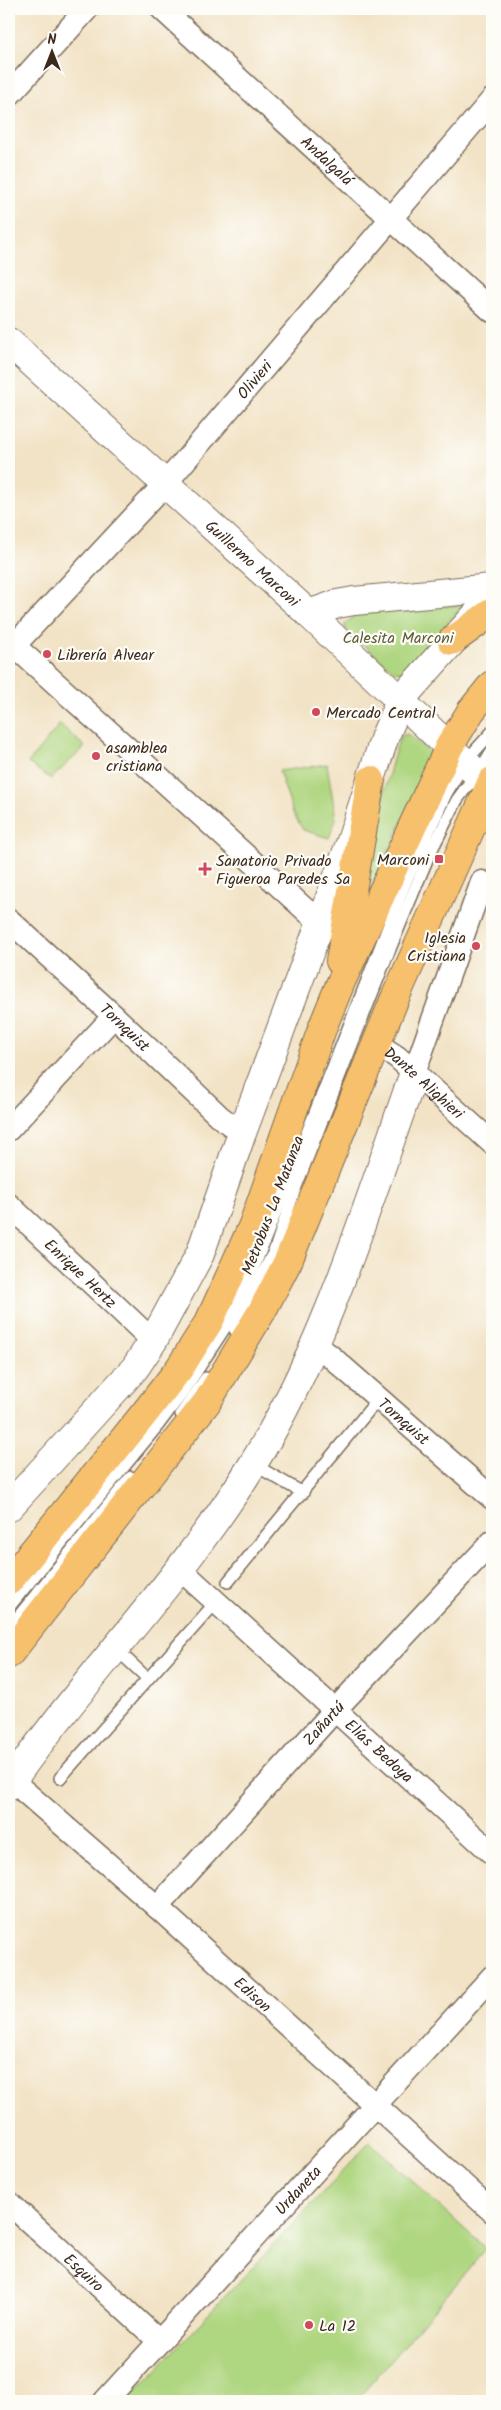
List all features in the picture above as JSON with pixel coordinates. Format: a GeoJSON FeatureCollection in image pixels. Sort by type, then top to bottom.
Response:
{"type":"FeatureCollection","features":[{"type":"Feature","properties":{"kind":"highway"},"geometry":{"type":"LineString","coordinates":[[452,641],[492,612]]}},
{"type":"Feature","properties":{"kind":"highway"},"geometry":{"type":"LineString","coordinates":[[9,1654],[207,1402],[237,1356],[288,1261],[406,972],[477,773],[471,711],[492,685]]}},
{"type":"Feature","properties":{"kind":"highway"},"geometry":{"type":"LineString","coordinates":[[323,1026],[477,773]]}},
{"type":"Feature","properties":{"kind":"highway"},"geometry":{"type":"LineString","coordinates":[[9,1581],[179,1369],[210,1320],[252,1225],[323,1026],[346,933],[371,780]]}},
{"type":"Feature","properties":{"kind":"street"},"geometry":{"type":"LineString","coordinates":[[9,95],[87,9]]}},
{"type":"Feature","properties":{"kind":"street","name":"Andalgalá"},"geometry":{"type":"LineString","coordinates":[[162,9],[492,311]]}},
{"type":"Feature","properties":{"kind":"street","name":"Olivieri"},"geometry":{"type":"LineString","coordinates":[[10,646],[165,484],[492,100]]}},
{"type":"Feature","properties":{"kind":"street","name":"Guillermo Marconi"},"geometry":{"type":"LineString","coordinates":[[9,342],[309,614],[401,699],[477,773]]}},
{"type":"Feature","properties":{"kind":"street"},"geometry":{"type":"LineString","coordinates":[[309,614],[337,604],[354,601],[492,588]]}},
{"type":"Feature","properties":{"kind":"street"},"geometry":{"type":"LineString","coordinates":[[11,1500],[118,1387],[153,1341],[200,1254],[242,1133],[351,841],[385,736],[401,699],[492,597]]}},
{"type":"Feature","properties":{"kind":"street"},"geometry":{"type":"LineString","coordinates":[[10,646],[320,924]]}},
{"type":"Feature","properties":{"kind":"street"},"geometry":{"type":"LineString","coordinates":[[10,1781],[179,1568],[253,1464],[282,1412],[327,1314],[482,882]]}},
{"type":"Feature","properties":{"kind":"street","name":"Tornquist"},"geometry":{"type":"LineString","coordinates":[[9,920],[220,1117],[242,1133]]}},
{"type":"Feature","properties":{"kind":"street"},"geometry":{"type":"LineString","coordinates":[[9,1129],[114,1016]]}},
{"type":"Feature","properties":{"kind":"street","name":"Dante Alighieri"},"geometry":{"type":"LineString","coordinates":[[377,1044],[397,1057],[492,1143]]}},
{"type":"Feature","properties":{"kind":"street","name":"Enrique Hertz"},"geometry":{"type":"LineString","coordinates":[[9,1205],[153,1341]]}},
{"type":"Feature","properties":{"kind":"street","name":"Tornquist"},"geometry":{"type":"LineString","coordinates":[[314,1345],[329,1355],[492,1498]]}},
{"type":"Feature","properties":{"kind":"street","name":"Zañartú"},"geometry":{"type":"LineString","coordinates":[[158,1907],[335,1710],[492,1542]]}},
{"type":"Feature","properties":{"kind":"street","name":"Elías Bedoya"},"geometry":{"type":"LineString","coordinates":[[179,1568],[223,1592],[335,1710],[492,1853]]}},
{"type":"Feature","properties":{"kind":"street","name":"Edison"},"geometry":{"type":"LineString","coordinates":[[10,1781],[158,1907],[376,2103],[492,2211]]}},
{"type":"Feature","properties":{"kind":"street","name":"Urdaneta"},"geometry":{"type":"LineString","coordinates":[[105,2401],[492,1977]]}},
{"type":"Feature","properties":{"kind":"street","name":"Esquiro"},"geometry":{"type":"LineString","coordinates":[[9,2203],[160,2341]]}},
{"type":"Feature","properties":{"kind":"lane","name":"Metrobus La Matanza"},"geometry":{"type":"LineString","coordinates":[[9,1607],[159,1424],[204,1361],[228,1323],[252,1272],[406,879],[446,794],[477,773],[492,732]]}},
{"type":"Feature","properties":{"kind":"lane","name":"Metrobus La Matanza"},"geometry":{"type":"LineString","coordinates":[[9,1628],[168,1431],[203,1384],[232,1337],[275,1249],[294,1192],[366,1007],[429,855],[457,800],[492,752]]}},
{"type":"Feature","properties":{"kind":"lane"},"geometry":{"type":"LineString","coordinates":[[60,1778],[223,1592],[379,1398]]}},
{"type":"Feature","properties":{"kind":"lane"},"geometry":{"type":"LineString","coordinates":[[253,1464],[303,1493]]}},
{"type":"Feature","properties":{"kind":"lane"},"geometry":{"type":"LineString","coordinates":[[115,1648],[147,1678]]}},
{"type":"Feature","properties":{"kind":"green space","name":"Calesita Marconi"},"geometry":{"type":"Polygon","coordinates":[[[463,605],[408,670],[402,672],[394,671],[345,629],[345,624],[358,612],[463,605]]]}},
{"type":"Feature","properties":{"kind":"green space"},"geometry":{"type":"Polygon","coordinates":[[[60,724],[85,747],[51,779],[28,763],[60,724]]]}},
{"type":"Feature","properties":{"kind":"green space"},"geometry":{"type":"Polygon","coordinates":[[[407,734],[432,754],[358,920],[375,826],[396,748],[401,736],[407,734]]]}},
{"type":"Feature","properties":{"kind":"green space"},"geometry":{"type":"Polygon","coordinates":[[[327,764],[336,819],[329,838],[303,830],[293,813],[279,771],[327,764]]]}},
{"type":"Feature","properties":{"kind":"green space","name":"La 12"},"geometry":{"type":"Polygon","coordinates":[[[370,2142],[486,2249],[356,2401],[127,2401],[370,2142]]]}},
{"type":"Feature","properties":{"kind":"place","name":"Librería Alvear"},"geometry":{"type":"Point","coordinates":[47,654]}},
{"type":"Feature","properties":{"kind":"place","name":"Mercado Central"},"geometry":{"type":"Point","coordinates":[316,712]}},
{"type":"Feature","properties":{"kind":"place","name":"asamblea cristiana"},"geometry":{"type":"Point","coordinates":[96,756]}},
{"type":"Feature","properties":{"kind":"place","name":"Marconi"},"geometry":{"type":"Point","coordinates":[439,859]}},
{"type":"Feature","properties":{"kind":"place","name":"Sanatorio Privado Figueroa Paredes Sa"},"geometry":{"type":"Point","coordinates":[205,869]}},
{"type":"Feature","properties":{"kind":"place","name":"Iglesia Cristiana"},"geometry":{"type":"Point","coordinates":[476,946]}},
{"type":"Feature","properties":{"kind":"place","name":"La 12"},"geometry":{"type":"Point","coordinates":[309,2325]}}]}
